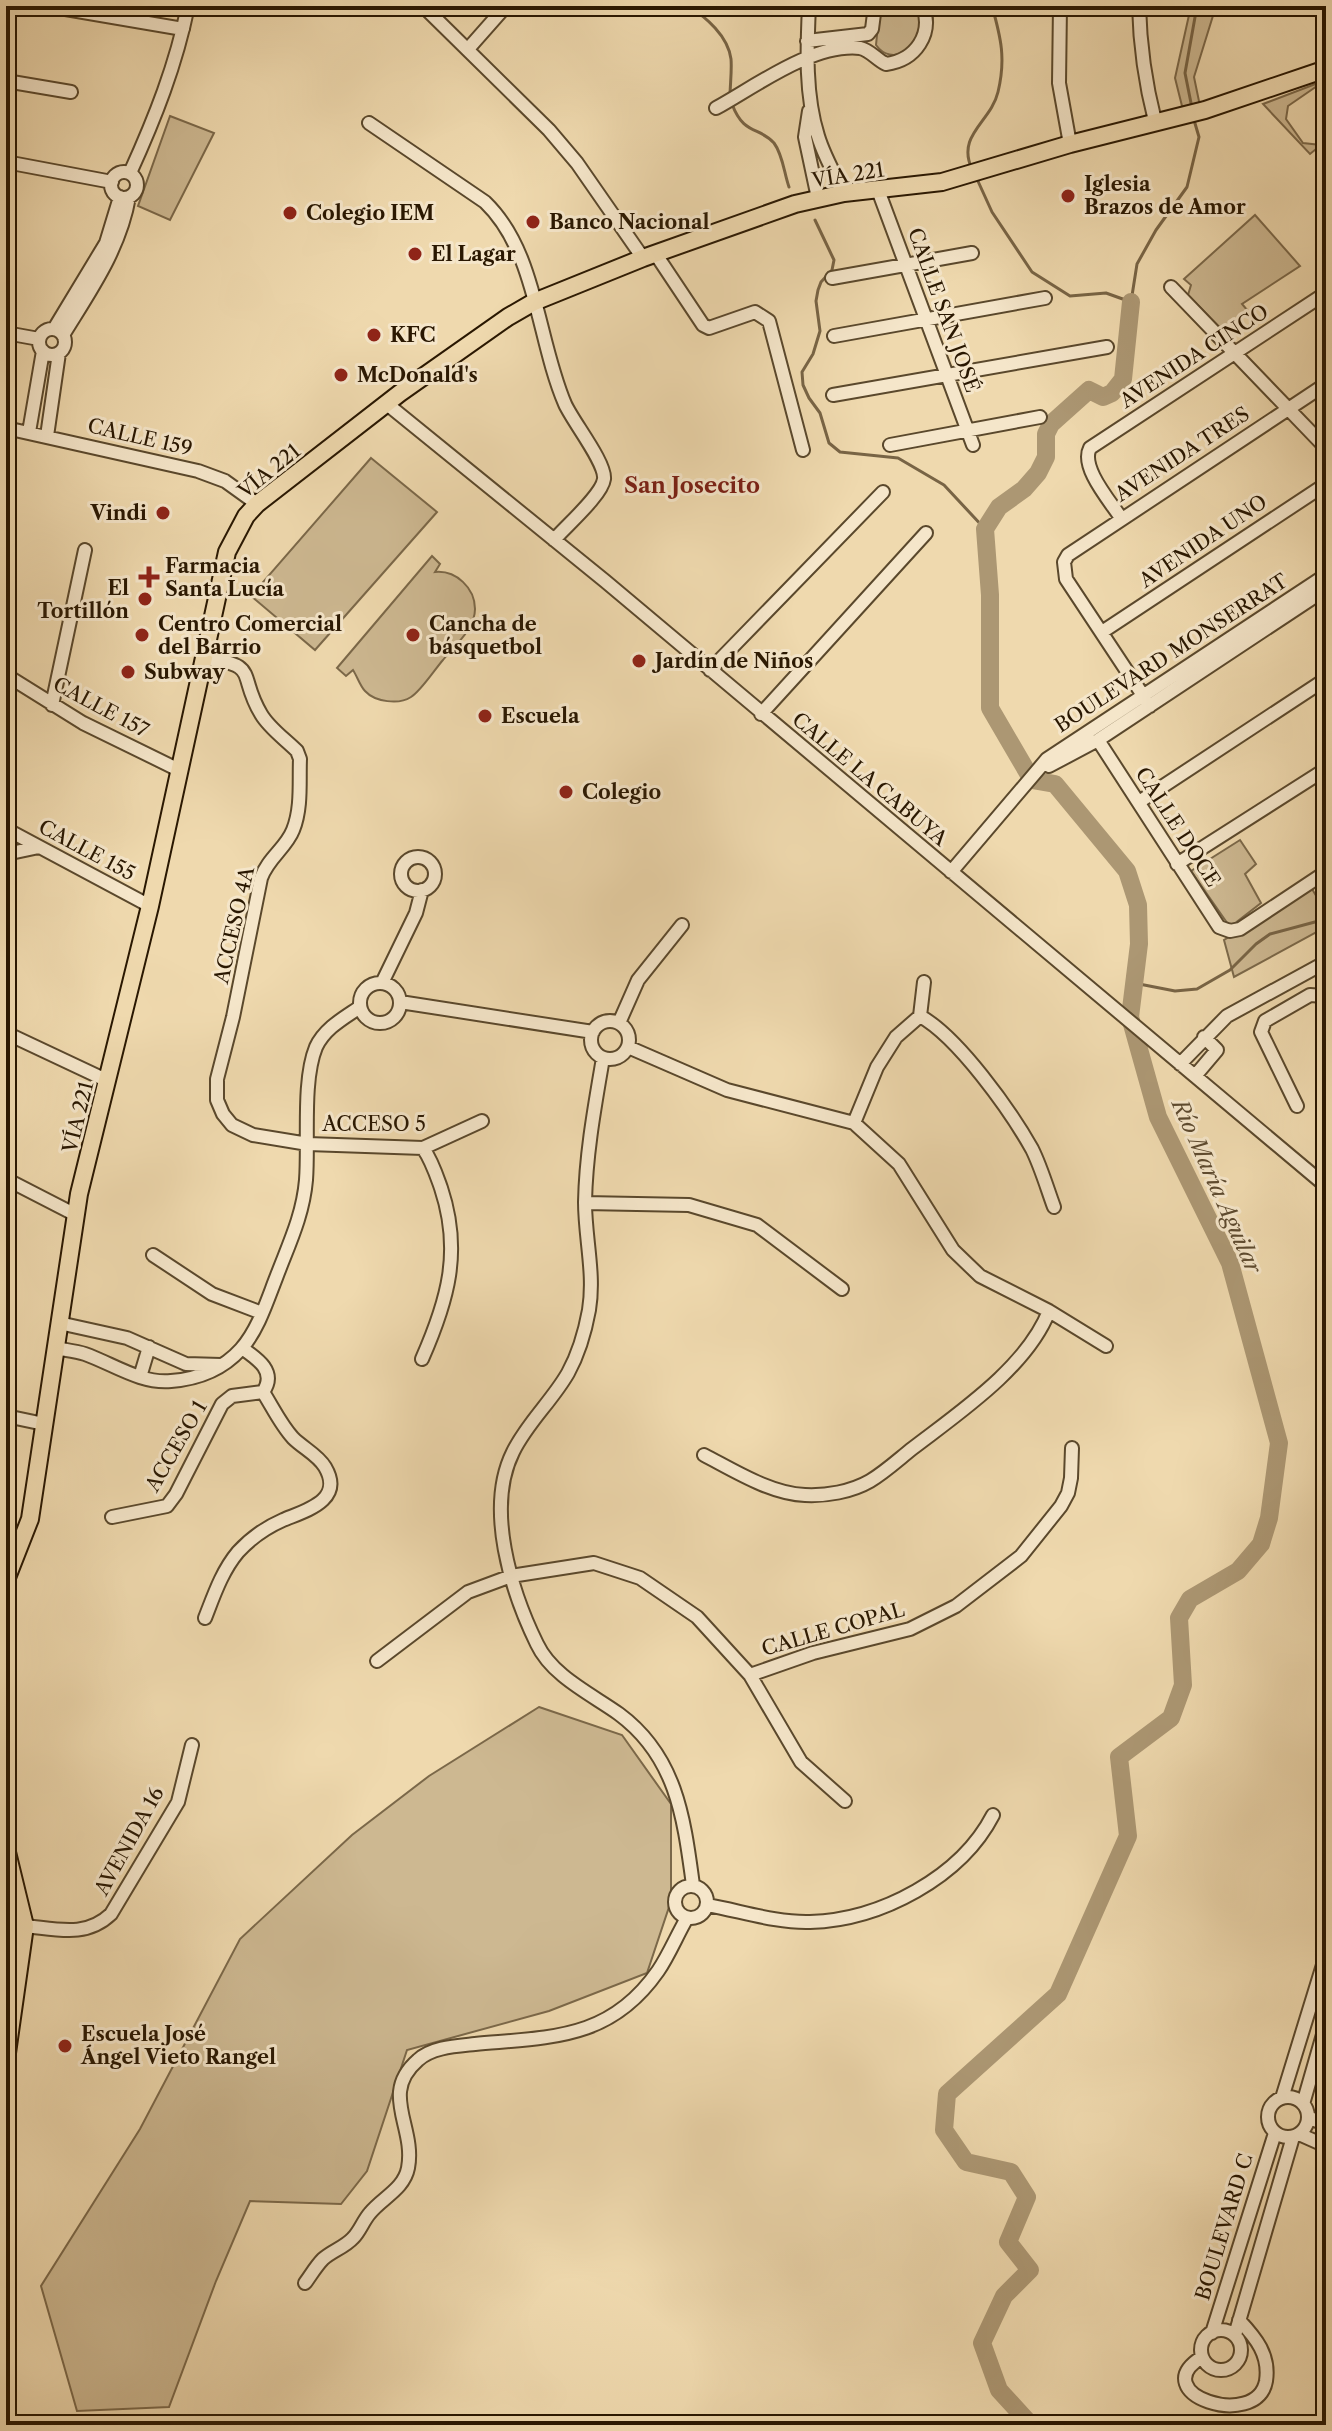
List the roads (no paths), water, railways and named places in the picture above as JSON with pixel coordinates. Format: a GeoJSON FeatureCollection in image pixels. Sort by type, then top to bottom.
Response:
{"type":"FeatureCollection","features":[{"type":"Feature","properties":{"kind":"main road","name":"VÍA 221"},"geometry":{"type":"LineString","coordinates":[[6,1580],[30,1519],[76,1215],[92,1136],[150,906],[227,552],[241,524],[257,504],[387,404],[508,317],[534,302],[649,256],[795,204],[844,193],[942,182],[1070,144],[1205,110],[1326,69]]}},
{"type":"Feature","properties":{"kind":"main road"},"geometry":{"type":"LineString","coordinates":[[6,1848],[25,1926],[10,2002],[6,2060]]}},
{"type":"Feature","properties":{"kind":"street"},"geometry":{"type":"LineString","coordinates":[[48,6],[81,9],[183,29]]}},
{"type":"Feature","properties":{"kind":"street"},"geometry":{"type":"LineString","coordinates":[[130,173],[159,110],[188,6]]}},
{"type":"Feature","properties":{"kind":"street"},"geometry":{"type":"LineString","coordinates":[[423,6],[549,130],[703,325],[709,328],[755,312],[769,321],[803,450]]}},
{"type":"Feature","properties":{"kind":"street"},"geometry":{"type":"LineString","coordinates":[[468,49],[506,6]]}},
{"type":"Feature","properties":{"kind":"street"},"geometry":{"type":"LineString","coordinates":[[809,6],[810,104],[805,137],[818,198]]}},
{"type":"Feature","properties":{"kind":"street"},"geometry":{"type":"LineString","coordinates":[[807,41],[868,34],[872,29],[875,6]]}},
{"type":"Feature","properties":{"kind":"street"},"geometry":{"type":"LineString","coordinates":[[716,108],[808,57],[840,49],[862,48],[886,64],[898,61],[912,52],[927,31],[923,6]]}},
{"type":"Feature","properties":{"kind":"street"},"geometry":{"type":"LineString","coordinates":[[1060,6],[1059,83],[1070,144]]}},
{"type":"Feature","properties":{"kind":"street"},"geometry":{"type":"LineString","coordinates":[[1139,6],[1144,77],[1155,121]]}},
{"type":"Feature","properties":{"kind":"street"},"geometry":{"type":"LineString","coordinates":[[6,81],[71,92]]}},
{"type":"Feature","properties":{"kind":"street"},"geometry":{"type":"LineString","coordinates":[[810,104],[819,138],[844,193]]}},
{"type":"Feature","properties":{"kind":"street"},"geometry":{"type":"LineString","coordinates":[[369,123],[467,189],[500,216],[516,244],[565,403],[582,435],[603,464],[601,488],[554,540]]}},
{"type":"Feature","properties":{"kind":"street"},"geometry":{"type":"LineString","coordinates":[[6,162],[112,182]]}},
{"type":"Feature","properties":{"kind":"street"},"geometry":{"type":"LineString","coordinates":[[58,332],[106,264],[117,242],[124,197],[137,188],[136,178],[130,173],[120,173],[112,182],[112,188],[124,197]]}},
{"type":"Feature","properties":{"kind":"street","name":"CALLE SAN JOSÉ"},"geometry":{"type":"LineString","coordinates":[[878,190],[971,439]]}},
{"type":"Feature","properties":{"kind":"street"},"geometry":{"type":"LineString","coordinates":[[832,278],[972,253]]}},
{"type":"Feature","properties":{"kind":"street"},"geometry":{"type":"LineString","coordinates":[[1171,287],[1326,448]]}},
{"type":"Feature","properties":{"kind":"street","name":"AVENIDA CINCO"},"geometry":{"type":"LineString","coordinates":[[1121,518],[1088,467],[1087,454],[1095,443],[1326,293]]}},
{"type":"Feature","properties":{"kind":"street"},"geometry":{"type":"LineString","coordinates":[[834,336],[1045,298]]}},
{"type":"Feature","properties":{"kind":"street"},"geometry":{"type":"LineString","coordinates":[[29,432],[41,345],[47,330],[58,332]]}},
{"type":"Feature","properties":{"kind":"street"},"geometry":{"type":"LineString","coordinates":[[47,436],[59,353],[65,345],[58,332]]}},
{"type":"Feature","properties":{"kind":"street"},"geometry":{"type":"LineString","coordinates":[[6,333],[41,345],[48,354],[59,353]]}},
{"type":"Feature","properties":{"kind":"street"},"geometry":{"type":"LineString","coordinates":[[833,395],[1107,347]]}},
{"type":"Feature","properties":{"kind":"street","name":"AVENIDA TRES"},"geometry":{"type":"LineString","coordinates":[[1102,632],[1066,579],[1064,562],[1074,550],[1326,384]]}},
{"type":"Feature","properties":{"kind":"street","name":"CALLE LA CABUYA"},"geometry":{"type":"LineString","coordinates":[[387,404],[1326,1186]]}},
{"type":"Feature","properties":{"kind":"street"},"geometry":{"type":"LineString","coordinates":[[890,445],[971,439],[1040,417]]}},
{"type":"Feature","properties":{"kind":"street","name":"CALLE 159"},"geometry":{"type":"LineString","coordinates":[[6,428],[198,471],[225,481],[257,504]]}},
{"type":"Feature","properties":{"kind":"street","name":"AVENIDA UNO"},"geometry":{"type":"LineString","coordinates":[[1102,632],[1326,484]]}},
{"type":"Feature","properties":{"kind":"street"},"geometry":{"type":"LineString","coordinates":[[710,670],[883,492]]}},
{"type":"Feature","properties":{"kind":"street"},"geometry":{"type":"LineString","coordinates":[[761,714],[926,533]]}},
{"type":"Feature","properties":{"kind":"street"},"geometry":{"type":"LineString","coordinates":[[52,705],[85,550]]}},
{"type":"Feature","properties":{"kind":"street","name":"BOULEVARD MONSERRAT"},"geometry":{"type":"LineString","coordinates":[[1042,768],[1098,740],[1146,700],[1326,575]]}},
{"type":"Feature","properties":{"kind":"street","name":"BOULEVARD MONSERRAT"},"geometry":{"type":"LineString","coordinates":[[951,872],[1047,759],[1326,589]]}},
{"type":"Feature","properties":{"kind":"street"},"geometry":{"type":"LineString","coordinates":[[1102,632],[1146,700]]}},
{"type":"Feature","properties":{"kind":"street","name":"ACCESO 4A"},"geometry":{"type":"LineString","coordinates":[[203,658],[240,665],[246,672],[262,716],[297,751],[300,759],[297,814],[293,830],[265,866],[261,878],[217,1079],[217,1100],[232,1125],[253,1135],[308,1144]]}},
{"type":"Feature","properties":{"kind":"street","name":"CALLE 157"},"geometry":{"type":"LineString","coordinates":[[6,675],[52,705],[179,770]]}},
{"type":"Feature","properties":{"kind":"street"},"geometry":{"type":"LineString","coordinates":[[1139,802],[1326,679]]}},
{"type":"Feature","properties":{"kind":"street","name":"CALLE DOCE"},"geometry":{"type":"LineString","coordinates":[[1098,740],[1219,927],[1230,931],[1240,929],[1326,872]]}},
{"type":"Feature","properties":{"kind":"street"},"geometry":{"type":"LineString","coordinates":[[1177,864],[1326,769]]}},
{"type":"Feature","properties":{"kind":"street","name":"CALLE 155"},"geometry":{"type":"LineString","coordinates":[[6,829],[150,906]]}},
{"type":"Feature","properties":{"kind":"street"},"geometry":{"type":"LineString","coordinates":[[6,854],[39,847]]}},
{"type":"Feature","properties":{"kind":"street"},"geometry":{"type":"LineString","coordinates":[[55,1348],[83,1354],[140,1377],[168,1382],[200,1376],[224,1365],[242,1348],[262,1313],[294,1237],[306,1184],[309,1070],[317,1045],[332,1026],[360,1007],[365,990],[382,983],[416,913],[422,890]]}},
{"type":"Feature","properties":{"kind":"street"},"geometry":{"type":"LineString","coordinates":[[619,1023],[638,980],[682,925]]}},
{"type":"Feature","properties":{"kind":"street"},"geometry":{"type":"LineString","coordinates":[[1180,1064],[1227,1016],[1326,962]]}},
{"type":"Feature","properties":{"kind":"street"},"geometry":{"type":"LineString","coordinates":[[854,1123],[877,1067],[896,1037],[920,1016],[924,982]]}},
{"type":"Feature","properties":{"kind":"street"},"geometry":{"type":"LineString","coordinates":[[360,1007],[366,1019],[379,1024],[397,1015],[400,1002],[392,987],[382,983]]}},
{"type":"Feature","properties":{"kind":"street"},"geometry":{"type":"LineString","coordinates":[[1283,985],[1292,1005]]}},
{"type":"Feature","properties":{"kind":"street"},"geometry":{"type":"LineString","coordinates":[[1297,1106],[1261,1032],[1265,1021],[1292,1005],[1316,994],[1324,996],[1326,1001]]}},
{"type":"Feature","properties":{"kind":"street"},"geometry":{"type":"LineString","coordinates":[[400,1002],[593,1032]]}},
{"type":"Feature","properties":{"kind":"street"},"geometry":{"type":"LineString","coordinates":[[920,1016],[935,1024],[989,1085],[1033,1150],[1054,1207]]}},
{"type":"Feature","properties":{"kind":"street"},"geometry":{"type":"LineString","coordinates":[[602,1023],[619,1023],[629,1036],[628,1047],[621,1056],[603,1058],[592,1044],[593,1032],[602,1023]]}},
{"type":"Feature","properties":{"kind":"street"},"geometry":{"type":"LineString","coordinates":[[6,1033],[108,1081]]}},
{"type":"Feature","properties":{"kind":"street"},"geometry":{"type":"LineString","coordinates":[[1195,1076],[1217,1050],[1204,1037]]}},
{"type":"Feature","properties":{"kind":"street"},"geometry":{"type":"LineString","coordinates":[[628,1047],[727,1090],[854,1123],[899,1164],[953,1250],[980,1276],[1049,1311],[1106,1346]]}},
{"type":"Feature","properties":{"kind":"street"},"geometry":{"type":"LineString","coordinates":[[603,1058],[591,1128],[585,1203],[591,1271],[589,1308],[582,1343],[568,1374],[513,1452],[503,1479],[500,1512],[511,1576],[538,1647],[567,1680],[621,1716],[664,1762],[683,1814],[693,1885]]}},
{"type":"Feature","properties":{"kind":"street","name":"ACCESO 5"},"geometry":{"type":"LineString","coordinates":[[308,1144],[423,1148],[482,1121]]}},
{"type":"Feature","properties":{"kind":"street"},"geometry":{"type":"LineString","coordinates":[[422,1359],[442,1315],[451,1274],[451,1233],[447,1208],[431,1159],[423,1148]]}},
{"type":"Feature","properties":{"kind":"street"},"geometry":{"type":"LineString","coordinates":[[6,1179],[76,1215]]}},
{"type":"Feature","properties":{"kind":"street"},"geometry":{"type":"LineString","coordinates":[[585,1203],[689,1205],[757,1225],[842,1289]]}},
{"type":"Feature","properties":{"kind":"street"},"geometry":{"type":"LineString","coordinates":[[153,1255],[212,1294],[262,1313]]}},
{"type":"Feature","properties":{"kind":"street"},"geometry":{"type":"LineString","coordinates":[[704,1455],[754,1482],[802,1495],[840,1493],[869,1482],[954,1417],[1012,1366],[1042,1328],[1049,1311]]}},
{"type":"Feature","properties":{"kind":"street"},"geometry":{"type":"LineString","coordinates":[[59,1323],[127,1338],[186,1364],[224,1365]]}},
{"type":"Feature","properties":{"kind":"street"},"geometry":{"type":"LineString","coordinates":[[140,1377],[149,1347]]}},
{"type":"Feature","properties":{"kind":"street"},"geometry":{"type":"LineString","coordinates":[[205,1618],[228,1566],[238,1553],[282,1520],[318,1506],[327,1493],[329,1479],[325,1466],[288,1432],[263,1392],[269,1378],[263,1363],[242,1348]]}},
{"type":"Feature","properties":{"kind":"street","name":"ACCESO 1"},"geometry":{"type":"LineString","coordinates":[[112,1517],[167,1506],[222,1404],[232,1396],[263,1392]]}},
{"type":"Feature","properties":{"kind":"street"},"geometry":{"type":"LineString","coordinates":[[6,1416],[44,1424]]}},
{"type":"Feature","properties":{"kind":"street","name":"CALLE COPAL"},"geometry":{"type":"LineString","coordinates":[[750,1675],[813,1653],[910,1629],[956,1606],[1021,1556],[1061,1506],[1071,1478],[1072,1448]]}},
{"type":"Feature","properties":{"kind":"street"},"geometry":{"type":"LineString","coordinates":[[377,1661],[468,1592],[511,1576],[594,1563],[640,1578],[697,1617],[750,1675],[801,1762],[845,1801]]}},
{"type":"Feature","properties":{"kind":"street","name":"AVENIDA 16"},"geometry":{"type":"LineString","coordinates":[[25,1926],[63,1931],[90,1929],[111,1914],[178,1802],[192,1745]]}},
{"type":"Feature","properties":{"kind":"street"},"geometry":{"type":"LineString","coordinates":[[707,1905],[807,1922],[858,1914],[940,1879],[972,1849],[993,1815]]}},
{"type":"Feature","properties":{"kind":"street"},"geometry":{"type":"LineString","coordinates":[[305,2283],[324,2258],[354,2238],[370,2212],[394,2193],[408,2170],[409,2139],[398,2097],[400,2082],[421,2057],[446,2047],[576,2032],[615,2017],[658,1971],[687,1918],[702,1914],[707,1905],[703,1890],[693,1885],[683,1887],[676,1896],[675,1907],[687,1918]]}},
{"type":"Feature","properties":{"kind":"street"},"geometry":{"type":"LineString","coordinates":[[1282,2098],[1326,1955]]}},
{"type":"Feature","properties":{"kind":"street"},"geometry":{"type":"LineString","coordinates":[[1326,2024],[1306,2110],[1307,2123],[1296,2135],[1287,2138],[1275,2133],[1268,2116],[1272,2105],[1282,2098],[1294,2098],[1306,2110],[1326,2125]]}},
{"type":"Feature","properties":{"kind":"street","name":"BOULEVARD C"},"geometry":{"type":"LineString","coordinates":[[1275,2133],[1212,2333],[1202,2346],[1202,2357],[1215,2370],[1233,2367],[1241,2352],[1235,2335],[1296,2135]]}},
{"type":"Feature","properties":{"kind":"street"},"geometry":{"type":"LineString","coordinates":[[1296,2135],[1326,2146]]}},
{"type":"Feature","properties":{"kind":"street"},"geometry":{"type":"LineString","coordinates":[[1202,2357],[1189,2366],[1184,2378],[1187,2386],[1203,2403],[1241,2407],[1261,2395],[1266,2375],[1263,2351],[1239,2320]]}},
{"type":"Feature","properties":{"kind":"street","name":"BOULEVARD C"},"geometry":{"type":"LineString","coordinates":[[1212,2333],[1224,2330],[1235,2335]]}},
{"type":"Feature","properties":{"kind":"waterway"},"geometry":{"type":"LineString","coordinates":[[688,6],[709,22],[726,43],[731,59],[730,97]]}},
{"type":"Feature","properties":{"kind":"waterway"},"geometry":{"type":"LineString","coordinates":[[972,169],[968,147],[994,103],[1002,69],[998,28],[992,6]]}},
{"type":"Feature","properties":{"kind":"waterway"},"geometry":{"type":"LineString","coordinates":[[1192,108],[1185,73],[1197,6]]}},
{"type":"Feature","properties":{"kind":"waterway"},"geometry":{"type":"LineString","coordinates":[[732,104],[747,126],[774,143],[789,187]]}},
{"type":"Feature","properties":{"kind":"waterway"},"geometry":{"type":"LineString","coordinates":[[977,179],[992,212],[1032,272],[1070,296],[1106,293],[1131,302],[1137,264],[1156,230],[1187,187],[1199,137],[1194,120]]}},
{"type":"Feature","properties":{"kind":"waterway"},"geometry":{"type":"LineString","coordinates":[[815,220],[834,260],[832,270],[818,290],[816,301],[820,331],[813,354],[802,372],[803,385],[820,413],[829,443],[840,452],[898,458],[944,485],[985,529]]}},
{"type":"Feature","properties":{"kind":"waterway","name":"Río María Aguilar"},"geometry":{"type":"LineString","coordinates":[[1031,2425],[999,2390],[982,2343],[1004,2296],[1030,2270],[1008,2242],[1027,2197],[1011,2172],[966,2162],[944,2130],[947,2094],[1058,1994],[1128,1836],[1119,1757],[1171,1718],[1183,1685],[1179,1618],[1190,1599],[1238,1571],[1261,1544],[1269,1518],[1279,1443],[1230,1263],[1158,1117],[1130,1017],[1139,944],[1138,905],[1127,871],[1055,784],[1032,780],[990,708],[990,595],[985,529],[999,507],[1024,489],[1038,473],[1046,457],[1046,434],[1051,424],[1089,390],[1103,397],[1112,393],[1123,379],[1131,302]]}},
{"type":"Feature","properties":{"kind":"waterway"},"geometry":{"type":"LineString","coordinates":[[1134,983],[1175,991],[1197,989],[1230,970],[1270,934],[1326,919]]}},
{"type":"Feature","properties":{"kind":"place","name":"Iglesia Brazos de Amor"},"geometry":{"type":"Point","coordinates":[1068,196]}},
{"type":"Feature","properties":{"kind":"place","name":"Colegio IEM"},"geometry":{"type":"Point","coordinates":[290,213]}},
{"type":"Feature","properties":{"kind":"place","name":"Banco Nacional"},"geometry":{"type":"Point","coordinates":[533,222]}},
{"type":"Feature","properties":{"kind":"place","name":"El Lagar"},"geometry":{"type":"Point","coordinates":[415,254]}},
{"type":"Feature","properties":{"kind":"place","name":"KFC"},"geometry":{"type":"Point","coordinates":[374,335]}},
{"type":"Feature","properties":{"kind":"place","name":"McDonald's"},"geometry":{"type":"Point","coordinates":[341,375]}},
{"type":"Feature","properties":{"kind":"place","name":"Vindi"},"geometry":{"type":"Point","coordinates":[163,513]}},
{"type":"Feature","properties":{"kind":"place","name":"Farmacia Santa Lucía"},"geometry":{"type":"Point","coordinates":[149,577]}},
{"type":"Feature","properties":{"kind":"place","name":"El Tortillón"},"geometry":{"type":"Point","coordinates":[145,599]}},
{"type":"Feature","properties":{"kind":"place","name":"Centro Comercial del Barrio"},"geometry":{"type":"Point","coordinates":[142,635]}},
{"type":"Feature","properties":{"kind":"place","name":"Cancha de básquetbol"},"geometry":{"type":"Point","coordinates":[413,635]}},
{"type":"Feature","properties":{"kind":"place","name":"Jardín de Niños"},"geometry":{"type":"Point","coordinates":[639,661]}},
{"type":"Feature","properties":{"kind":"place","name":"Subway"},"geometry":{"type":"Point","coordinates":[128,672]}},
{"type":"Feature","properties":{"kind":"place","name":"Escuela"},"geometry":{"type":"Point","coordinates":[485,716]}},
{"type":"Feature","properties":{"kind":"place","name":"Colegio"},"geometry":{"type":"Point","coordinates":[566,792]}},
{"type":"Feature","properties":{"kind":"place","name":"Escuela José Ángel Vieto Rangel"},"geometry":{"type":"Point","coordinates":[65,2046]}},
{"type":"Feature","properties":{"kind":"district","name":"San Josecito"},"geometry":{"type":"Point","coordinates":[692,485]}}]}
